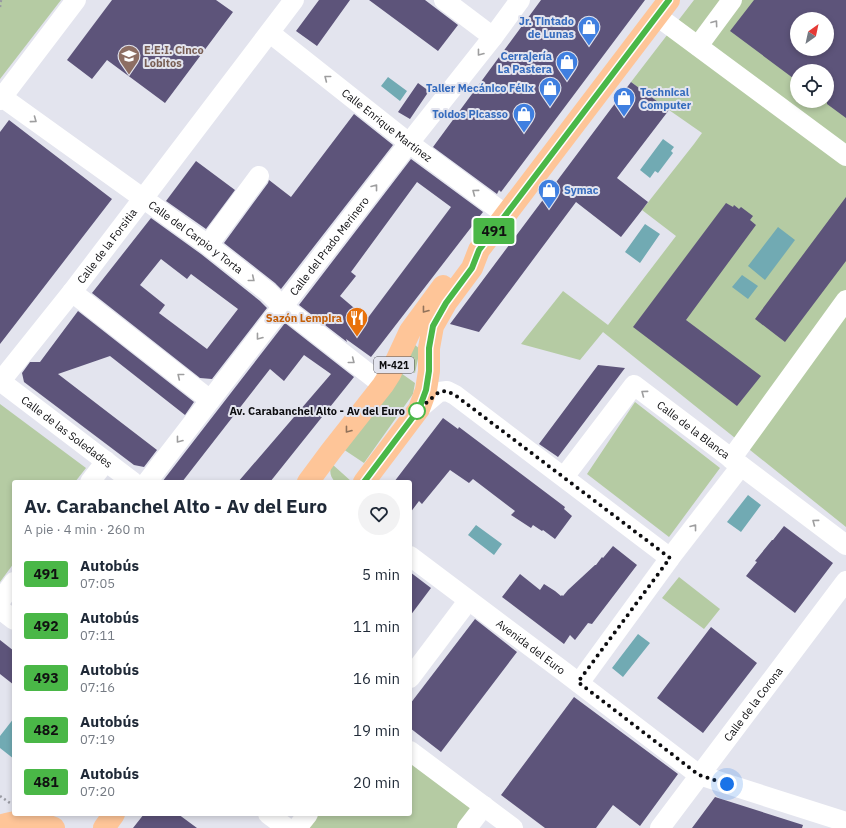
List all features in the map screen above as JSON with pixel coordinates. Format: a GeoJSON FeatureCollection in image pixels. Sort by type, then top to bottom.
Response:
{"type":"FeatureCollection","features":[{"type":"Feature","properties":{"kind":"main road","name":"M-421"},"geometry":{"type":"LineString","coordinates":[[311,480],[331,451],[383,385],[390,374],[402,345],[414,325],[456,270],[479,250],[663,8]]}},
{"type":"Feature","properties":{"kind":"main road"},"geometry":{"type":"LineString","coordinates":[[366,480],[419,409],[426,390],[429,371],[429,348],[433,326],[446,303],[472,268],[479,250]]}},
{"type":"Feature","properties":{"kind":"main road"},"geometry":{"type":"LineString","coordinates":[[104,828],[113,816]]}},
{"type":"Feature","properties":{"kind":"main road"},"geometry":{"type":"LineString","coordinates":[[5,818],[51,822]]}},
{"type":"Feature","properties":{"kind":"street"},"geometry":{"type":"LineString","coordinates":[[1,99],[76,0]]}},
{"type":"Feature","properties":{"kind":"street","name":"Calle de la Forsitia"},"geometry":{"type":"LineString","coordinates":[[0,381],[72,292],[294,0]]}},
{"type":"Feature","properties":{"kind":"street"},"geometry":{"type":"LineString","coordinates":[[444,0],[493,37]]}},
{"type":"Feature","properties":{"kind":"street","name":"Calle del Prado Merinero"},"geometry":{"type":"LineString","coordinates":[[149,480],[409,143],[493,37],[520,0]]}},
{"type":"Feature","properties":{"kind":"street"},"geometry":{"type":"LineString","coordinates":[[698,46],[732,0]]}},
{"type":"Feature","properties":{"kind":"street"},"geometry":{"type":"LineString","coordinates":[[663,8],[698,46],[846,156]]}},
{"type":"Feature","properties":{"kind":"street","name":"Calle Enrique Martínez"},"geometry":{"type":"LineString","coordinates":[[270,33],[409,143],[506,215]]}},
{"type":"Feature","properties":{"kind":"street","name":"Calle del Carpio y Torta"},"geometry":{"type":"LineString","coordinates":[[1,99],[208,245],[383,385]]}},
{"type":"Feature","properties":{"kind":"street"},"geometry":{"type":"LineString","coordinates":[[208,245],[259,176]]}},
{"type":"Feature","properties":{"kind":"street"},"geometry":{"type":"LineString","coordinates":[[72,292],[210,400]]}},
{"type":"Feature","properties":{"kind":"street"},"geometry":{"type":"LineString","coordinates":[[578,682],[670,558],[846,300]]}},
{"type":"Feature","properties":{"kind":"street","name":"Calle de las Soledades"},"geometry":{"type":"LineString","coordinates":[[0,381],[130,480]]}},
{"type":"Feature","properties":{"kind":"street","name":"Calle de la Blanca"},"geometry":{"type":"LineString","coordinates":[[564,477],[634,385],[846,545]]}},
{"type":"Feature","properties":{"kind":"street"},"geometry":{"type":"LineString","coordinates":[[419,409],[439,392],[447,391],[455,395],[670,558]]}},
{"type":"Feature","properties":{"kind":"street"},"geometry":{"type":"LineString","coordinates":[[92,480],[106,461]]}},
{"type":"Feature","properties":{"kind":"street","name":"Avenida del Euro"},"geometry":{"type":"LineString","coordinates":[[412,558],[699,775],[846,822]]}},
{"type":"Feature","properties":{"kind":"street","name":"Calle de la Corona"},"geometry":{"type":"LineString","coordinates":[[660,828],[846,581]]}},
{"type":"Feature","properties":{"kind":"street"},"geometry":{"type":"LineString","coordinates":[[0,601],[12,585]]}},
{"type":"Feature","properties":{"kind":"street"},"geometry":{"type":"LineString","coordinates":[[412,675],[468,600]]}},
{"type":"Feature","properties":{"kind":"street"},"geometry":{"type":"LineString","coordinates":[[0,609],[12,618]]}},
{"type":"Feature","properties":{"kind":"street"},"geometry":{"type":"LineString","coordinates":[[412,752],[513,828]]}},
{"type":"Feature","properties":{"kind":"street"},"geometry":{"type":"LineString","coordinates":[[467,828],[484,806]]}},
{"type":"Feature","properties":{"kind":"street"},"geometry":{"type":"LineString","coordinates":[[271,816],[287,828]]}},
{"type":"Feature","properties":{"kind":"street"},"geometry":{"type":"LineString","coordinates":[[297,828],[306,816]]}},
{"type":"Feature","properties":{"kind":"path"},"geometry":{"type":"LineString","coordinates":[[0,7],[1,0]]}},
{"type":"Feature","properties":{"kind":"path"},"geometry":{"type":"LineString","coordinates":[[0,796],[5,818]]}},
{"type":"Feature","properties":{"kind":"green space"},"geometry":{"type":"Polygon","coordinates":[[[0,0],[61,0],[0,79],[0,0]]]}},
{"type":"Feature","properties":{"kind":"green space"},"geometry":{"type":"Polygon","coordinates":[[[694,0],[846,0],[846,527],[603,332],[580,360],[521,344],[563,291],[608,325],[676,236],[642,210],[702,133],[631,82],[694,0]]]}},
{"type":"Feature","properties":{"kind":"green space"},"geometry":{"type":"Polygon","coordinates":[[[415,345],[420,349],[415,373],[404,366],[415,345]]]}},
{"type":"Feature","properties":{"kind":"green space"},"geometry":{"type":"Polygon","coordinates":[[[398,371],[415,383],[413,394],[364,463],[343,449],[398,371]]]}},
{"type":"Feature","properties":{"kind":"green space"},"geometry":{"type":"Polygon","coordinates":[[[635,402],[720,468],[669,537],[587,474],[635,402]]]}},
{"type":"Feature","properties":{"kind":"green space"},"geometry":{"type":"Polygon","coordinates":[[[0,404],[86,468],[77,480],[12,480],[12,566],[0,582],[0,404]]]}},
{"type":"Feature","properties":{"kind":"green space"},"geometry":{"type":"Polygon","coordinates":[[[332,464],[350,480],[334,480],[330,473],[332,464]]]}},
{"type":"Feature","properties":{"kind":"green space"},"geometry":{"type":"Polygon","coordinates":[[[679,577],[720,609],[704,629],[662,598],[679,577]]]}},
{"type":"Feature","properties":{"kind":"green space"},"geometry":{"type":"Polygon","coordinates":[[[412,752],[484,806],[467,828],[297,828],[306,816],[412,816],[412,752]]]}},
{"type":"Feature","properties":{"kind":"water"},"geometry":{"type":"Polygon","coordinates":[[[388,77],[407,91],[400,101],[381,86],[388,77]]]}},
{"type":"Feature","properties":{"kind":"water"},"geometry":{"type":"Polygon","coordinates":[[[663,139],[674,147],[671,151],[673,153],[658,173],[655,171],[650,178],[640,170],[663,139]]]}},
{"type":"Feature","properties":{"kind":"water"},"geometry":{"type":"Polygon","coordinates":[[[645,224],[660,234],[640,263],[625,252],[645,224]]]}},
{"type":"Feature","properties":{"kind":"water"},"geometry":{"type":"Polygon","coordinates":[[[778,227],[795,240],[765,280],[748,266],[778,227]]]}},
{"type":"Feature","properties":{"kind":"water"},"geometry":{"type":"Polygon","coordinates":[[[742,275],[758,286],[748,299],[732,287],[742,275]]]}},
{"type":"Feature","properties":{"kind":"water"},"geometry":{"type":"Polygon","coordinates":[[[748,495],[761,505],[741,532],[727,522],[748,495]]]}},
{"type":"Feature","properties":{"kind":"water"},"geometry":{"type":"Polygon","coordinates":[[[476,525],[502,544],[494,555],[468,535],[476,525]]]}},
{"type":"Feature","properties":{"kind":"water"},"geometry":{"type":"Polygon","coordinates":[[[638,634],[650,643],[623,677],[612,668],[638,634]]]}},
{"type":"Feature","properties":{"kind":"water"},"geometry":{"type":"Polygon","coordinates":[[[12,721],[12,757],[0,748],[0,736],[12,721]]]}},
{"type":"Feature","properties":{"kind":"building"},"geometry":{"type":"Polygon","coordinates":[[[112,0],[216,0],[233,12],[165,103],[107,60],[92,79],[67,60],[112,0]]]}},
{"type":"Feature","properties":{"kind":"building"},"geometry":{"type":"Polygon","coordinates":[[[319,0],[350,0],[317,46],[296,31],[319,0]]]}},
{"type":"Feature","properties":{"kind":"building"},"geometry":{"type":"Polygon","coordinates":[[[369,0],[425,0],[458,25],[438,51],[369,0]]]}},
{"type":"Feature","properties":{"kind":"building"},"geometry":{"type":"Polygon","coordinates":[[[541,0],[645,0],[501,192],[499,190],[497,194],[433,147],[541,0]]]}},
{"type":"Feature","properties":{"kind":"building"},"geometry":{"type":"Polygon","coordinates":[[[754,0],[846,0],[846,118],[832,108],[834,108],[834,64],[790,64],[790,76],[730,31],[754,0]]]}},
{"type":"Feature","properties":{"kind":"building"},"geometry":{"type":"Polygon","coordinates":[[[631,82],[669,110],[617,178],[648,202],[621,237],[576,202],[479,332],[450,324],[631,82]]]}},
{"type":"Feature","properties":{"kind":"building"},"geometry":{"type":"Polygon","coordinates":[[[418,83],[429,91],[410,119],[398,112],[418,83]]]}},
{"type":"Feature","properties":{"kind":"building"},"geometry":{"type":"Polygon","coordinates":[[[354,114],[393,145],[281,289],[224,243],[269,180],[291,197],[354,114]]]}},
{"type":"Feature","properties":{"kind":"building"},"geometry":{"type":"Polygon","coordinates":[[[9,120],[112,199],[0,344],[0,132],[9,120]]]}},
{"type":"Feature","properties":{"kind":"building"},"geometry":{"type":"Polygon","coordinates":[[[411,159],[483,212],[371,357],[346,339],[347,342],[299,305],[411,159]],[[417,182],[351,272],[356,276],[340,296],[367,319],[451,207],[417,182]]]}},
{"type":"Feature","properties":{"kind":"building"},"geometry":{"type":"Polygon","coordinates":[[[196,161],[235,190],[206,229],[166,201],[196,161]]]}},
{"type":"Feature","properties":{"kind":"building"},"geometry":{"type":"Polygon","coordinates":[[[846,197],[846,261],[785,342],[755,319],[846,197]]]}},
{"type":"Feature","properties":{"kind":"building"},"geometry":{"type":"Polygon","coordinates":[[[726,203],[733,207],[734,205],[739,209],[741,207],[753,216],[750,220],[756,225],[686,320],[761,376],[737,406],[633,327],[726,203]]]}},
{"type":"Feature","properties":{"kind":"building"},"geometry":{"type":"Polygon","coordinates":[[[151,218],[201,254],[267,308],[212,379],[200,378],[92,293],[151,218]],[[161,259],[140,285],[165,305],[159,313],[207,349],[238,309],[191,274],[187,279],[161,259]]]}},
{"type":"Feature","properties":{"kind":"building"},"geometry":{"type":"Polygon","coordinates":[[[78,311],[194,402],[185,415],[110,356],[58,374],[157,450],[144,467],[134,465],[24,382],[22,373],[30,362],[40,362],[78,311]]]}},
{"type":"Feature","properties":{"kind":"building"},"geometry":{"type":"Polygon","coordinates":[[[285,323],[354,377],[272,480],[240,480],[331,374],[304,355],[284,381],[270,369],[184,480],[164,480],[285,323]]]}},
{"type":"Feature","properties":{"kind":"building"},"geometry":{"type":"Polygon","coordinates":[[[598,365],[625,368],[558,457],[539,444],[598,365]]]}},
{"type":"Feature","properties":{"kind":"building"},"geometry":{"type":"Polygon","coordinates":[[[443,418],[458,429],[459,427],[565,507],[564,509],[572,516],[555,539],[543,530],[542,531],[533,525],[531,528],[511,515],[515,511],[473,479],[469,483],[450,470],[422,504],[419,501],[412,510],[412,480],[396,480],[443,418]]]}},
{"type":"Feature","properties":{"kind":"building"},"geometry":{"type":"Polygon","coordinates":[[[784,526],[833,563],[795,613],[746,576],[757,562],[755,561],[784,526]]]}},
{"type":"Feature","properties":{"kind":"building"},"geometry":{"type":"Polygon","coordinates":[[[613,546],[637,565],[592,624],[588,623],[575,640],[570,635],[564,644],[502,597],[520,574],[540,590],[544,584],[563,596],[596,565],[602,557],[603,558],[613,546]]]}},
{"type":"Feature","properties":{"kind":"building"},"geometry":{"type":"Polygon","coordinates":[[[412,574],[431,588],[412,613],[412,574]]]}},
{"type":"Feature","properties":{"kind":"building"},"geometry":{"type":"Polygon","coordinates":[[[475,619],[517,652],[441,752],[412,730],[412,701],[475,619]]]}},
{"type":"Feature","properties":{"kind":"building"},"geometry":{"type":"Polygon","coordinates":[[[711,627],[757,663],[703,733],[657,698],[711,627]]]}},
{"type":"Feature","properties":{"kind":"building"},"geometry":{"type":"Polygon","coordinates":[[[0,640],[12,649],[12,683],[0,674],[0,640]]]}},
{"type":"Feature","properties":{"kind":"building"},"geometry":{"type":"Polygon","coordinates":[[[574,697],[678,774],[640,826],[613,805],[596,828],[545,828],[501,795],[574,697]]]}},
{"type":"Feature","properties":{"kind":"building"},"geometry":{"type":"Polygon","coordinates":[[[715,797],[803,825],[802,828],[692,828],[715,797]]]}},
{"type":"Feature","properties":{"kind":"building"},"geometry":{"type":"Polygon","coordinates":[[[142,816],[181,816],[197,828],[133,828],[142,816]]]}},
{"type":"Feature","properties":{"kind":"bus line","name":"491"},"geometry":{"type":"LineString","coordinates":[[366,480],[419,409],[426,390],[429,371],[429,348],[433,326],[446,303],[472,268],[479,250],[669,0]]}},
{"type":"Feature","properties":{"kind":"place","name":"Jr. Tintado de Lunas"},"geometry":{"type":"Point","coordinates":[589,46]}},
{"type":"Feature","properties":{"kind":"place","name":"E.E.I. Cinco Lobitos"},"geometry":{"type":"Point","coordinates":[129,76]}},
{"type":"Feature","properties":{"kind":"place","name":"Cerrajería La Pastera"},"geometry":{"type":"Point","coordinates":[567,82]}},
{"type":"Feature","properties":{"kind":"place","name":"Taller Mecánico Félix"},"geometry":{"type":"Point","coordinates":[550,108]}},
{"type":"Feature","properties":{"kind":"place","name":"Technical Computer"},"geometry":{"type":"Point","coordinates":[624,118]}},
{"type":"Feature","properties":{"kind":"place","name":"Toldos Picasso"},"geometry":{"type":"Point","coordinates":[524,134]}},
{"type":"Feature","properties":{"kind":"place","name":"Symac"},"geometry":{"type":"Point","coordinates":[549,210]}},
{"type":"Feature","properties":{"kind":"place","name":"Sazón Lempira"},"geometry":{"type":"Point","coordinates":[357,338]}},
{"type":"Feature","properties":{"kind":"place","name":"Av. Carabanchel Alto - Av del Euro"},"geometry":{"type":"Point","coordinates":[417,411]}},
{"type":"Feature","properties":{"kind":"route"},"geometry":{"type":"LineString","coordinates":[[417,411],[439,392],[447,391],[455,395],[670,558],[578,682],[699,775],[727,784]]}}]}
